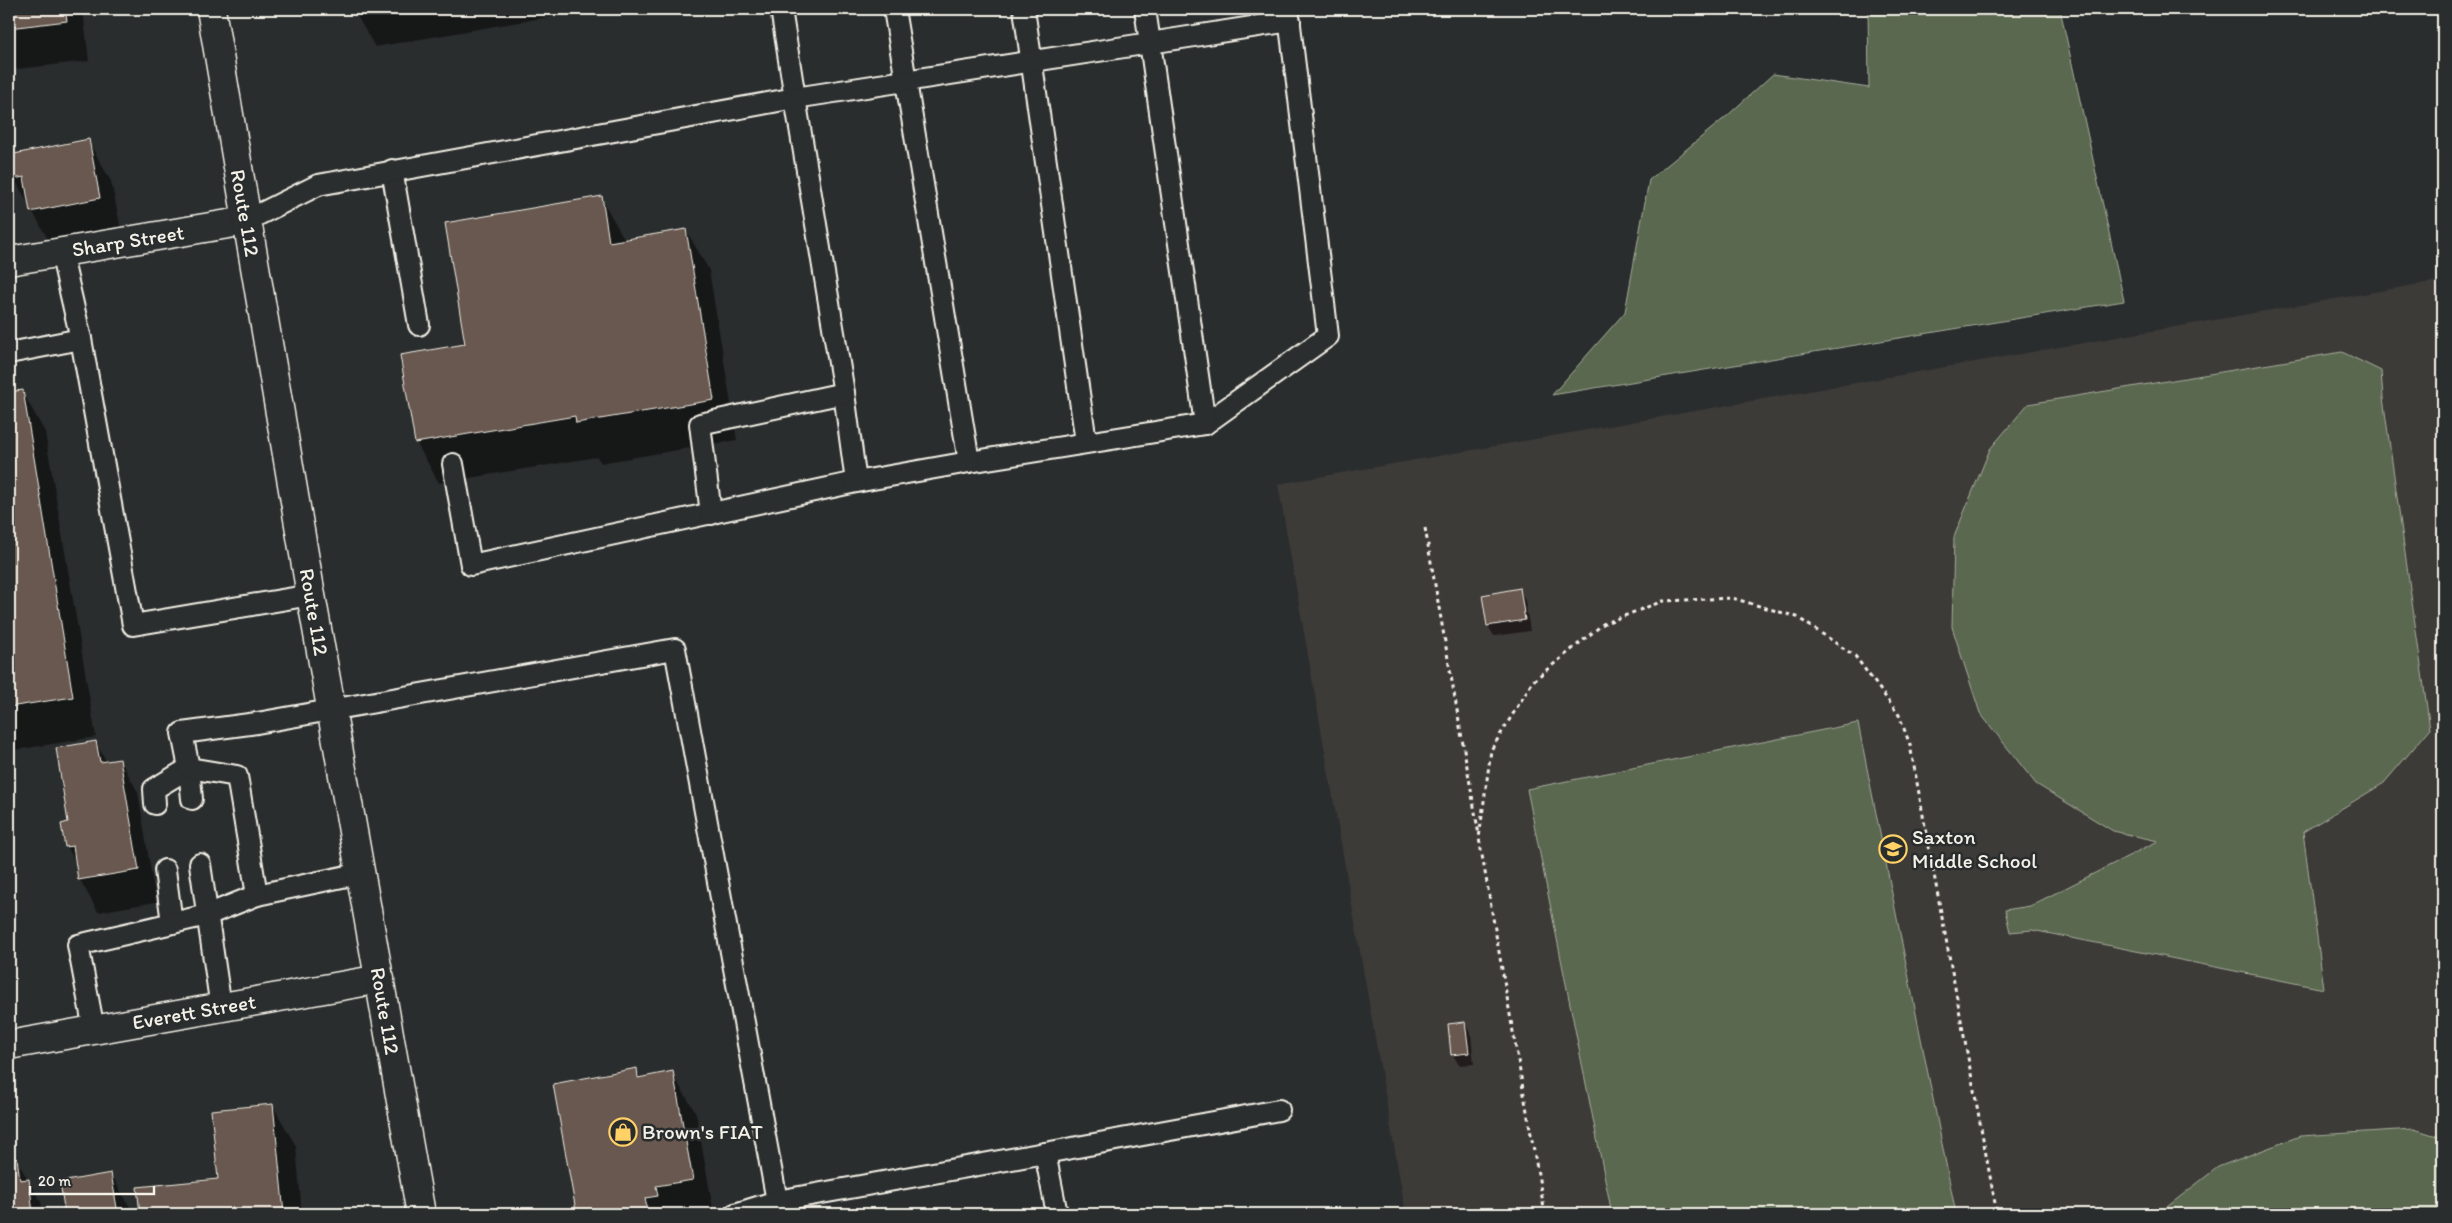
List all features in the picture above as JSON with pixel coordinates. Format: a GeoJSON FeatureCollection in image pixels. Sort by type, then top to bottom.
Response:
{"type":"FeatureCollection","features":[{"type":"Feature","properties":{"kind":"main road","name":"Route 112"},"geometry":{"type":"LineString","coordinates":[[211,9],[311,595],[422,1214]]}},
{"type":"Feature","properties":{"kind":"main road","name":"Sharp Street"},"geometry":{"type":"LineString","coordinates":[[9,262],[246,221]]}},
{"type":"Feature","properties":{"kind":"main road","name":"Everett Street"},"geometry":{"type":"LineString","coordinates":[[9,1045],[380,978]]}},
{"type":"Feature","properties":{"kind":"lane"},"geometry":{"type":"LineString","coordinates":[[781,9],[844,393],[856,482]]}},
{"type":"Feature","properties":{"kind":"lane"},"geometry":{"type":"LineString","coordinates":[[894,9],[969,462]]}},
{"type":"Feature","properties":{"kind":"lane"},"geometry":{"type":"LineString","coordinates":[[1024,9],[1086,442]]}},
{"type":"Feature","properties":{"kind":"lane"},"geometry":{"type":"LineString","coordinates":[[1145,9],[1204,424]]}},
{"type":"Feature","properties":{"kind":"lane"},"geometry":{"type":"LineString","coordinates":[[246,221],[318,184],[795,98],[1150,43],[1289,15],[1328,336],[1204,424],[1086,442],[856,482],[471,565],[453,464]]}},
{"type":"Feature","properties":{"kind":"lane"},"geometry":{"type":"LineString","coordinates":[[392,170],[419,325]]}},
{"type":"Feature","properties":{"kind":"lane"},"geometry":{"type":"LineString","coordinates":[[61,252],[81,339],[133,625],[311,595]]}},
{"type":"Feature","properties":{"kind":"lane"},"geometry":{"type":"LineString","coordinates":[[9,353],[81,339]]}},
{"type":"Feature","properties":{"kind":"lane"},"geometry":{"type":"LineString","coordinates":[[711,514],[700,424],[844,393]]}},
{"type":"Feature","properties":{"kind":"lane"},"geometry":{"type":"LineString","coordinates":[[192,799],[182,733],[675,649],[777,1202]]}},
{"type":"Feature","properties":{"kind":"lane"},"geometry":{"type":"LineString","coordinates":[[155,804],[154,789],[188,768],[237,776],[257,895]]}},
{"type":"Feature","properties":{"kind":"lane"},"geometry":{"type":"LineString","coordinates":[[200,864],[221,1008]]}},
{"type":"Feature","properties":{"kind":"lane"},"geometry":{"type":"LineString","coordinates":[[165,870],[172,923]]}},
{"type":"Feature","properties":{"kind":"lane"},"geometry":{"type":"LineString","coordinates":[[94,1030],[78,945],[207,915],[257,895],[361,874]]}},
{"type":"Feature","properties":{"kind":"lane"},"geometry":{"type":"LineString","coordinates":[[735,1214],[777,1202],[1279,1110]]}},
{"type":"Feature","properties":{"kind":"lane"},"geometry":{"type":"LineString","coordinates":[[1045,1153],[1057,1214]]}},
{"type":"Feature","properties":{"kind":"path"},"geometry":{"type":"LineString","coordinates":[[1425,528],[1545,1214]]}},
{"type":"Feature","properties":{"kind":"path"},"geometry":{"type":"LineString","coordinates":[[1479,838],[1491,750],[1533,681],[1603,624],[1663,601],[1732,598],[1798,617],[1854,656],[1899,715],[1910,745],[1997,1214]]}},
{"type":"Feature","properties":{"kind":"shaded area","name":"Saxton Middle School"},"geometry":{"type":"Polygon","coordinates":[[[2443,280],[2443,1214],[1406,1214],[1278,484],[2443,280]]]}},
{"type":"Feature","properties":{"kind":"green space"},"geometry":{"type":"Polygon","coordinates":[[[1868,9],[2060,9],[2124,301],[1552,395],[1625,312],[1649,180],[1727,116],[1773,74],[1869,88],[1868,9]]]}},
{"type":"Feature","properties":{"kind":"green space"},"geometry":{"type":"Polygon","coordinates":[[[2342,352],[2381,371],[2383,398],[2430,729],[2384,783],[2303,832],[2324,989],[2032,930],[2010,932],[2005,910],[2030,906],[2158,841],[2113,831],[2036,784],[1980,713],[1952,627],[1954,537],[1990,449],[2028,404],[2342,352]]]}},
{"type":"Feature","properties":{"kind":"green space"},"geometry":{"type":"Polygon","coordinates":[[[1858,723],[1956,1214],[1612,1214],[1527,789],[1858,723]]]}},
{"type":"Feature","properties":{"kind":"green space"},"geometry":{"type":"Polygon","coordinates":[[[2414,1129],[2443,1138],[2443,1214],[2158,1214],[2218,1167],[2300,1136],[2414,1129]]]}},
{"type":"Feature","properties":{"kind":"building"},"geometry":{"type":"Polygon","coordinates":[[[9,9],[65,9],[67,21],[9,28],[9,9]]]}},
{"type":"Feature","properties":{"kind":"building"},"geometry":{"type":"Polygon","coordinates":[[[89,139],[100,198],[30,212],[24,177],[13,179],[9,155],[89,139]]]}},
{"type":"Feature","properties":{"kind":"building"},"geometry":{"type":"Polygon","coordinates":[[[602,196],[609,242],[686,229],[714,400],[576,423],[575,416],[415,443],[400,355],[465,344],[445,223],[602,196]]]}},
{"type":"Feature","properties":{"kind":"building"},"geometry":{"type":"Polygon","coordinates":[[[23,390],[73,697],[9,707],[9,392],[23,390]]]}},
{"type":"Feature","properties":{"kind":"building"},"geometry":{"type":"Polygon","coordinates":[[[1520,588],[1525,620],[1487,626],[1482,595],[1520,588]]]}},
{"type":"Feature","properties":{"kind":"building"},"geometry":{"type":"Polygon","coordinates":[[[96,741],[100,762],[120,759],[139,870],[78,880],[73,846],[65,847],[61,824],[68,822],[56,748],[96,741]]]}},
{"type":"Feature","properties":{"kind":"building"},"geometry":{"type":"Polygon","coordinates":[[[1465,1022],[1469,1053],[1451,1055],[1448,1024],[1465,1022]]]}},
{"type":"Feature","properties":{"kind":"building","name":"Brown's FIAT"},"geometry":{"type":"Polygon","coordinates":[[[637,1068],[638,1078],[673,1071],[693,1180],[656,1186],[658,1196],[645,1198],[648,1214],[588,1214],[587,1209],[576,1211],[553,1084],[637,1068]]]}},
{"type":"Feature","properties":{"kind":"building"},"geometry":{"type":"Polygon","coordinates":[[[273,1104],[284,1214],[140,1214],[137,1187],[218,1179],[211,1110],[273,1104]]]}},
{"type":"Feature","properties":{"kind":"building"},"geometry":{"type":"Polygon","coordinates":[[[17,1158],[20,1180],[29,1179],[33,1214],[9,1214],[9,1159],[17,1158]]]}},
{"type":"Feature","properties":{"kind":"building"},"geometry":{"type":"Polygon","coordinates":[[[111,1173],[118,1214],[65,1214],[60,1182],[111,1173]]]}},
{"type":"Feature","properties":{"kind":"place","name":"Saxton Middle School"},"geometry":{"type":"Point","coordinates":[1893,849]}},
{"type":"Feature","properties":{"kind":"place","name":"Brown's FIAT"},"geometry":{"type":"Point","coordinates":[623,1132]}}]}
